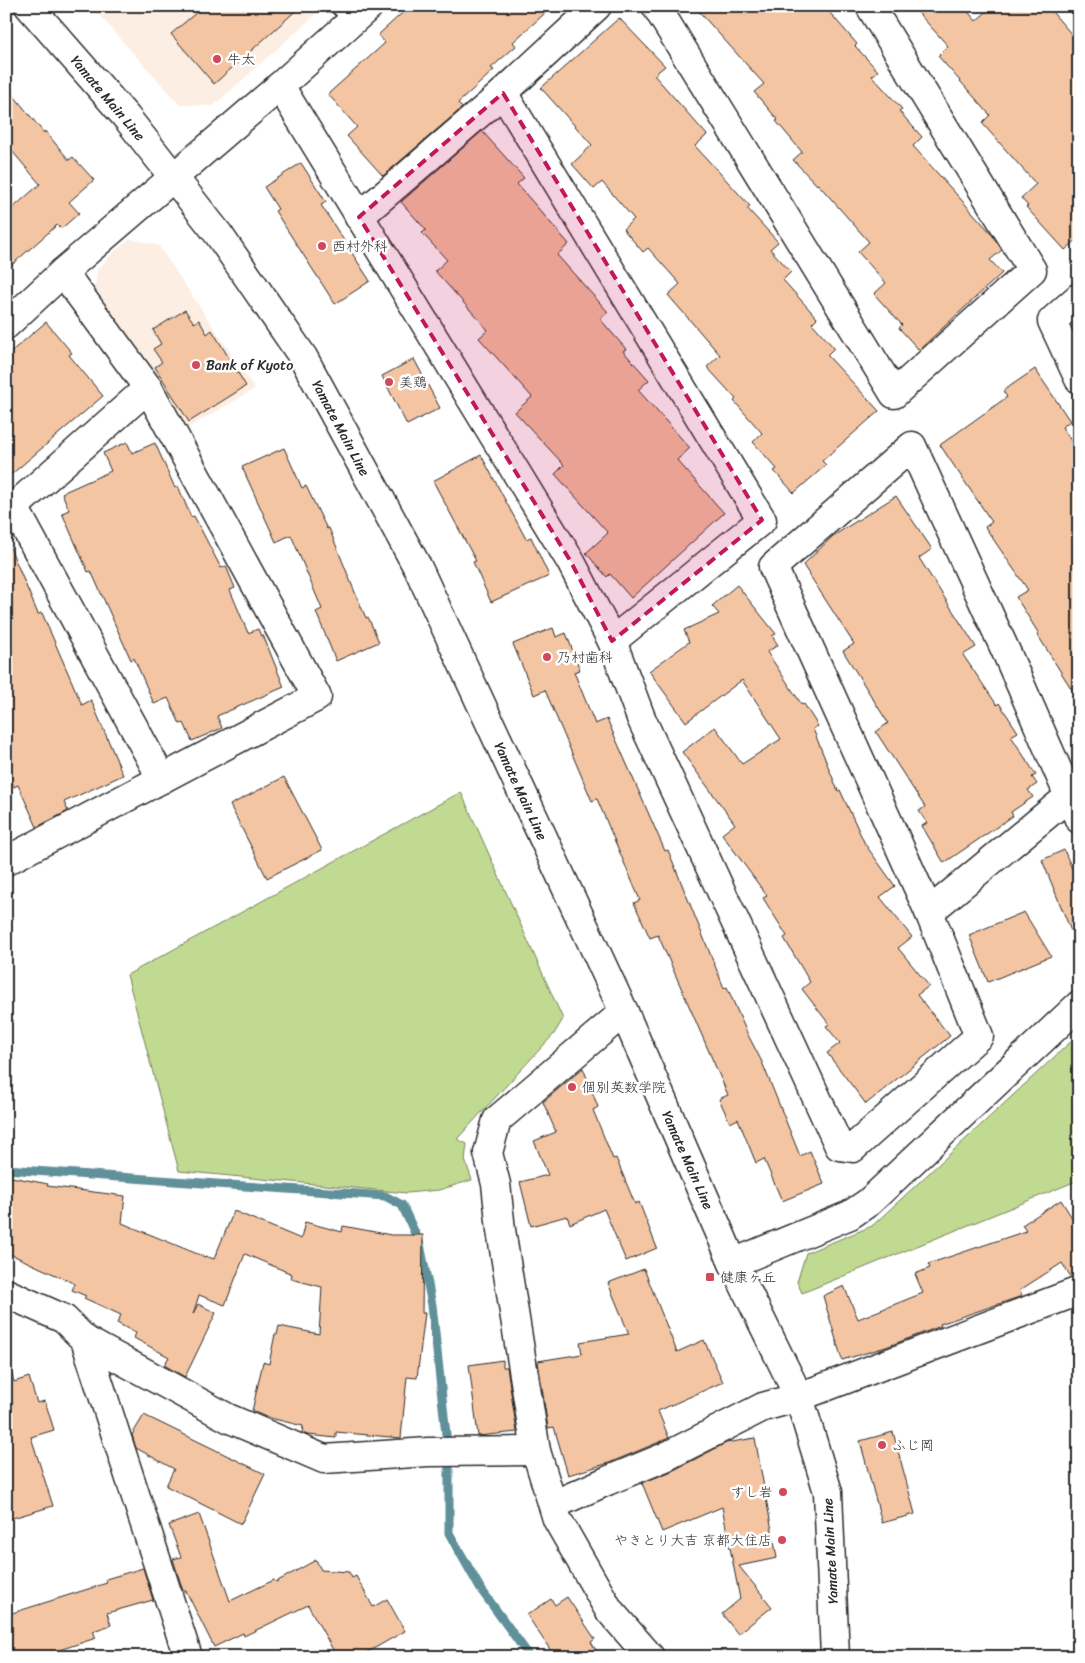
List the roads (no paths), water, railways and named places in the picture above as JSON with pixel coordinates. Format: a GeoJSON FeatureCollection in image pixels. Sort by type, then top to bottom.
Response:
{"type":"FeatureCollection","features":[{"type":"Feature","properties":{"kind":"street","name":"Yamate Main Line"},"geometry":{"type":"LineString","coordinates":[[29,6],[127,118],[220,235],[303,356],[418,568],[624,1012],[733,1263],[799,1397],[828,1492],[835,1657]]}},
{"type":"Feature","properties":{"kind":"street"},"geometry":{"type":"LineString","coordinates":[[359,217],[503,93],[597,6]]}},
{"type":"Feature","properties":{"kind":"street"},"geometry":{"type":"LineString","coordinates":[[656,6],[894,394],[1032,270],[870,6]]}},
{"type":"Feature","properties":{"kind":"street"},"geometry":{"type":"LineString","coordinates":[[6,325],[63,272],[280,86],[354,11]]}},
{"type":"Feature","properties":{"kind":"street"},"geometry":{"type":"LineString","coordinates":[[280,86],[571,562],[612,641],[641,718],[839,1146],[853,1148],[979,1036],[928,912],[773,567],[912,446],[1076,801],[928,912]]}},
{"type":"Feature","properties":{"kind":"street"},"geometry":{"type":"LineString","coordinates":[[503,93],[762,520],[612,641]]}},
{"type":"Feature","properties":{"kind":"street"},"geometry":{"type":"LineString","coordinates":[[6,861],[317,697],[148,388],[63,272]]}},
{"type":"Feature","properties":{"kind":"street"},"geometry":{"type":"LineString","coordinates":[[1079,297],[1052,321],[1079,379]]}},
{"type":"Feature","properties":{"kind":"street"},"geometry":{"type":"LineString","coordinates":[[148,388],[10,511],[162,778]]}},
{"type":"Feature","properties":{"kind":"street"},"geometry":{"type":"LineString","coordinates":[[733,1263],[850,1215],[869,1202],[1079,1005]]}},
{"type":"Feature","properties":{"kind":"street"},"geometry":{"type":"LineString","coordinates":[[624,1012],[497,1120],[488,1153],[496,1184],[501,1230],[536,1451],[557,1519],[609,1610],[650,1657]]}},
{"type":"Feature","properties":{"kind":"street"},"geometry":{"type":"LineString","coordinates":[[553,1505],[666,1457],[763,1407],[799,1397],[1079,1291]]}},
{"type":"Feature","properties":{"kind":"street"},"geometry":{"type":"LineString","coordinates":[[6,1294],[64,1319],[85,1340],[228,1418],[324,1459],[428,1452],[536,1451]]}},
{"type":"Feature","properties":{"kind":"street"},"geometry":{"type":"LineString","coordinates":[[85,1340],[188,1657]]}},
{"type":"Feature","properties":{"kind":"waterway"},"geometry":{"type":"LineString","coordinates":[[6,1169],[385,1196],[402,1205],[420,1244],[432,1305],[449,1462],[449,1533],[480,1588],[530,1657]]}},
{"type":"Feature","properties":{"kind":"place","name":"牛太"},"geometry":{"type":"Point","coordinates":[217,59]}},
{"type":"Feature","properties":{"kind":"place","name":"西村外科"},"geometry":{"type":"Point","coordinates":[322,246]}},
{"type":"Feature","properties":{"kind":"place","name":"Bank of Kyoto"},"geometry":{"type":"Point","coordinates":[196,365]}},
{"type":"Feature","properties":{"kind":"place","name":"美鶏"},"geometry":{"type":"Point","coordinates":[389,382]}},
{"type":"Feature","properties":{"kind":"place","name":"乃村歯科"},"geometry":{"type":"Point","coordinates":[547,657]}},
{"type":"Feature","properties":{"kind":"place","name":"個別英数学院"},"geometry":{"type":"Point","coordinates":[572,1087]}},
{"type":"Feature","properties":{"kind":"place","name":"健康ヶ丘"},"geometry":{"type":"Point","coordinates":[710,1277]}},
{"type":"Feature","properties":{"kind":"place","name":"ふじ岡"},"geometry":{"type":"Point","coordinates":[882,1445]}},
{"type":"Feature","properties":{"kind":"place","name":"すし岩"},"geometry":{"type":"Point","coordinates":[783,1492]}},
{"type":"Feature","properties":{"kind":"place","name":"やきとり大吉 京都大住店"},"geometry":{"type":"Point","coordinates":[782,1540]}}]}
